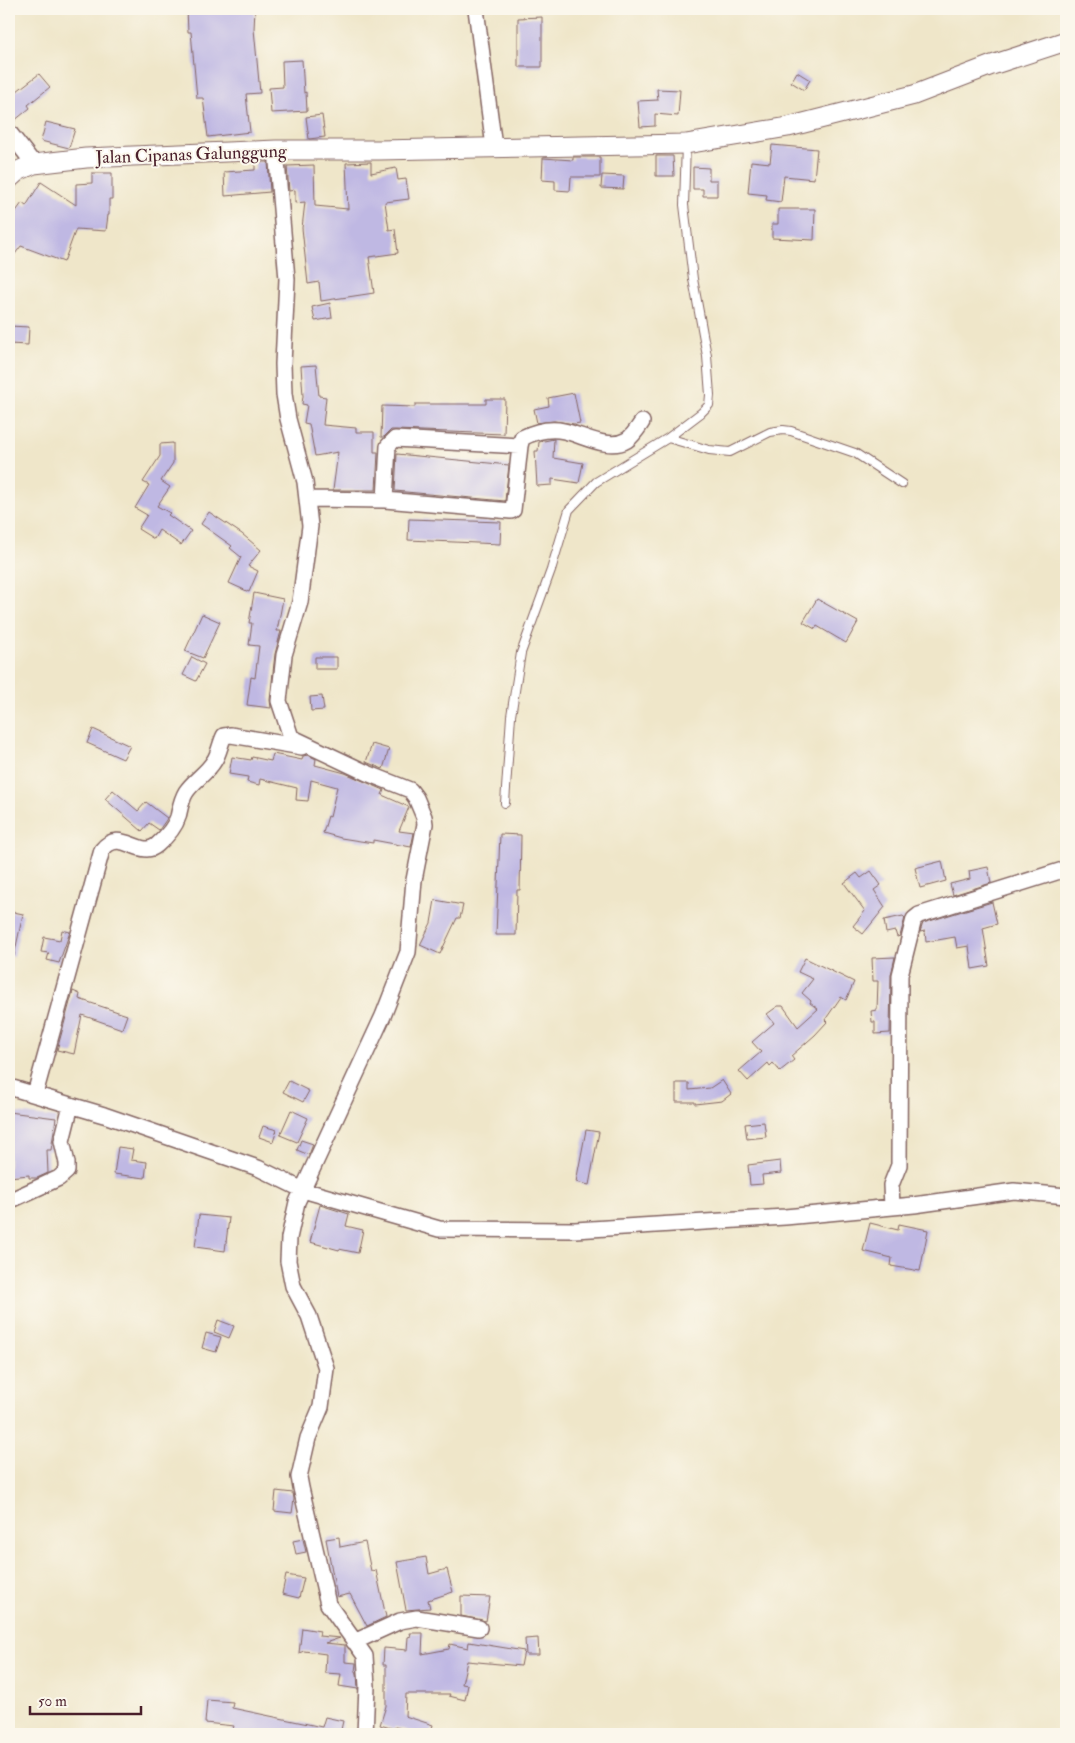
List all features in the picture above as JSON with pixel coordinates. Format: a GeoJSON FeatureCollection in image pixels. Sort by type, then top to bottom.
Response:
{"type":"FeatureCollection","features":[{"type":"Feature","properties":{"kind":"street"},"geometry":{"type":"LineString","coordinates":[[476,9],[494,147]]}},
{"type":"Feature","properties":{"kind":"street","name":"Jalan Cipanas Galunggung"},"geometry":{"type":"LineString","coordinates":[[9,179],[18,171],[34,164],[86,158],[276,150],[379,150],[686,144],[788,127],[914,95],[992,65],[1066,41]]}},
{"type":"Feature","properties":{"kind":"street"},"geometry":{"type":"LineString","coordinates":[[9,132],[34,164]]}},
{"type":"Feature","properties":{"kind":"street"},"geometry":{"type":"LineString","coordinates":[[276,150],[288,279],[283,364],[284,394],[288,420],[305,482],[310,526],[300,602],[284,654],[279,701],[291,737],[410,790],[424,816],[425,824],[414,880],[408,952],[383,1016],[297,1202],[289,1238],[288,1260],[293,1286],[309,1316],[326,1368],[321,1407],[308,1438],[299,1477],[328,1604],[365,1656],[367,1686],[365,1734]]}},
{"type":"Feature","properties":{"kind":"street"},"geometry":{"type":"LineString","coordinates":[[307,499],[385,500],[511,511],[513,510],[515,500],[522,438],[547,430],[563,431],[617,444],[630,439],[642,422]]}},
{"type":"Feature","properties":{"kind":"street"},"geometry":{"type":"LineString","coordinates":[[385,500],[388,446],[395,439],[520,446]]}},
{"type":"Feature","properties":{"kind":"street"},"geometry":{"type":"LineString","coordinates":[[34,1094],[102,850],[106,845],[120,841],[146,849],[157,845],[174,826],[187,791],[215,760],[224,736],[231,735],[318,750]]}},
{"type":"Feature","properties":{"kind":"street"},"geometry":{"type":"LineString","coordinates":[[891,1197],[899,1165],[900,975],[914,919],[919,915],[1066,869]]}},
{"type":"Feature","properties":{"kind":"street"},"geometry":{"type":"LineString","coordinates":[[9,1086],[258,1168],[303,1190],[439,1229],[575,1230],[785,1217],[891,1197],[1014,1191],[1066,1196]]}},
{"type":"Feature","properties":{"kind":"street"},"geometry":{"type":"LineString","coordinates":[[9,1201],[59,1178],[68,1171],[68,1163],[62,1141],[71,1105]]}},
{"type":"Feature","properties":{"kind":"street"},"geometry":{"type":"LineString","coordinates":[[354,1642],[400,1622],[417,1618],[479,1628]]}},
{"type":"Feature","properties":{"kind":"lane"},"geometry":{"type":"LineString","coordinates":[[505,803],[511,716],[522,653],[551,570],[569,510],[596,482],[668,438],[709,405],[707,356],[693,279],[684,205],[686,144]]}},
{"type":"Feature","properties":{"kind":"lane"},"geometry":{"type":"LineString","coordinates":[[668,438],[708,450],[730,452],[770,432],[791,431],[855,453],[902,484]]}},
{"type":"Feature","properties":{"kind":"building"},"geometry":{"type":"Polygon","coordinates":[[[187,9],[255,9],[254,29],[260,93],[246,94],[250,132],[208,137],[203,98],[197,98],[191,32],[188,32],[187,9]]]}},
{"type":"Feature","properties":{"kind":"building"},"geometry":{"type":"Polygon","coordinates":[[[542,17],[542,67],[518,67],[518,18],[542,17]]]}},
{"type":"Feature","properties":{"kind":"building"},"geometry":{"type":"Polygon","coordinates":[[[302,60],[307,111],[271,113],[269,88],[283,87],[282,61],[302,60]]]}},
{"type":"Feature","properties":{"kind":"building"},"geometry":{"type":"Polygon","coordinates":[[[797,72],[810,80],[804,90],[791,82],[797,72]]]}},
{"type":"Feature","properties":{"kind":"building"},"geometry":{"type":"Polygon","coordinates":[[[39,74],[50,87],[28,105],[30,108],[14,121],[9,114],[9,81],[17,91],[39,74]]]}},
{"type":"Feature","properties":{"kind":"building"},"geometry":{"type":"Polygon","coordinates":[[[657,89],[680,90],[678,116],[655,114],[655,126],[640,127],[638,101],[658,100],[657,89]]]}},
{"type":"Feature","properties":{"kind":"building"},"geometry":{"type":"Polygon","coordinates":[[[322,115],[325,137],[309,139],[306,117],[322,115]]]}},
{"type":"Feature","properties":{"kind":"building"},"geometry":{"type":"Polygon","coordinates":[[[46,122],[75,129],[69,148],[41,141],[46,122]]]}},
{"type":"Feature","properties":{"kind":"building"},"geometry":{"type":"Polygon","coordinates":[[[772,145],[817,149],[814,179],[784,176],[781,202],[766,200],[767,195],[748,193],[751,161],[770,163],[772,145]]]}},
{"type":"Feature","properties":{"kind":"building"},"geometry":{"type":"Polygon","coordinates":[[[656,156],[673,156],[674,176],[656,176],[656,156]]]}},
{"type":"Feature","properties":{"kind":"building"},"geometry":{"type":"Polygon","coordinates":[[[573,157],[600,157],[600,177],[571,177],[570,191],[555,190],[555,181],[542,180],[543,158],[573,160],[573,157]]]}},
{"type":"Feature","properties":{"kind":"building"},"geometry":{"type":"Polygon","coordinates":[[[255,162],[268,162],[270,192],[225,196],[224,172],[255,170],[255,162]]]}},
{"type":"Feature","properties":{"kind":"building"},"geometry":{"type":"Polygon","coordinates":[[[371,162],[371,173],[396,168],[398,180],[406,179],[409,199],[385,202],[389,230],[395,229],[398,253],[369,257],[374,293],[321,301],[319,282],[308,284],[302,228],[305,202],[295,203],[295,190],[289,191],[287,166],[314,165],[315,206],[348,209],[346,163],[371,162]]]}},
{"type":"Feature","properties":{"kind":"building"},"geometry":{"type":"Polygon","coordinates":[[[693,167],[709,168],[709,180],[717,180],[717,196],[703,196],[703,189],[693,189],[693,167]]]}},
{"type":"Feature","properties":{"kind":"building"},"geometry":{"type":"Polygon","coordinates":[[[92,173],[112,173],[112,199],[109,199],[106,231],[76,229],[64,262],[21,246],[9,262],[9,221],[22,203],[26,206],[41,182],[76,205],[76,184],[92,183],[92,173]]]}},
{"type":"Feature","properties":{"kind":"building"},"geometry":{"type":"Polygon","coordinates":[[[602,175],[624,176],[623,189],[601,188],[602,175]]]}},
{"type":"Feature","properties":{"kind":"building"},"geometry":{"type":"Polygon","coordinates":[[[778,209],[815,209],[814,240],[772,238],[772,224],[778,224],[778,209]]]}},
{"type":"Feature","properties":{"kind":"building"},"geometry":{"type":"Polygon","coordinates":[[[330,303],[332,318],[315,321],[312,307],[330,303]]]}},
{"type":"Feature","properties":{"kind":"building"},"geometry":{"type":"Polygon","coordinates":[[[9,326],[29,327],[28,345],[9,344],[9,326]]]}},
{"type":"Feature","properties":{"kind":"building"},"geometry":{"type":"Polygon","coordinates":[[[316,365],[319,396],[326,397],[323,425],[356,428],[356,432],[374,432],[374,452],[378,452],[376,490],[333,490],[338,452],[315,456],[309,424],[304,423],[307,405],[302,404],[301,366],[316,365]]]}},
{"type":"Feature","properties":{"kind":"building"},"geometry":{"type":"Polygon","coordinates":[[[574,393],[580,423],[554,421],[537,423],[534,409],[549,406],[548,398],[574,393]]]}},
{"type":"Feature","properties":{"kind":"building"},"geometry":{"type":"Polygon","coordinates":[[[486,399],[505,399],[504,434],[391,430],[384,437],[381,437],[382,406],[415,407],[415,404],[486,404],[486,399]]]}},
{"type":"Feature","properties":{"kind":"building"},"geometry":{"type":"Polygon","coordinates":[[[554,439],[553,458],[583,463],[579,483],[552,479],[552,485],[537,486],[535,451],[538,451],[539,442],[554,439]]]}},
{"type":"Feature","properties":{"kind":"building"},"geometry":{"type":"Polygon","coordinates":[[[173,443],[173,463],[161,481],[170,487],[157,506],[170,513],[168,515],[191,531],[181,545],[159,530],[154,539],[138,529],[147,515],[135,508],[149,485],[143,482],[160,456],[160,444],[173,443]]]}},
{"type":"Feature","properties":{"kind":"building"},"geometry":{"type":"Polygon","coordinates":[[[397,454],[509,465],[505,501],[395,491],[397,454]]]}},
{"type":"Feature","properties":{"kind":"building"},"geometry":{"type":"Polygon","coordinates":[[[209,512],[242,534],[261,550],[248,566],[258,571],[249,592],[229,583],[241,557],[230,548],[232,546],[201,524],[209,512]]]}},
{"type":"Feature","properties":{"kind":"building"},"geometry":{"type":"Polygon","coordinates":[[[409,519],[501,522],[500,544],[408,540],[409,519]]]}},
{"type":"Feature","properties":{"kind":"building"},"geometry":{"type":"Polygon","coordinates":[[[254,593],[283,599],[277,631],[281,631],[275,654],[270,700],[271,708],[247,705],[251,677],[255,678],[259,646],[249,645],[252,623],[249,623],[254,593]]]}},
{"type":"Feature","properties":{"kind":"building"},"geometry":{"type":"Polygon","coordinates":[[[817,599],[858,622],[846,643],[817,626],[815,629],[803,622],[817,599]]]}},
{"type":"Feature","properties":{"kind":"building"},"geometry":{"type":"Polygon","coordinates":[[[202,614],[220,622],[203,658],[185,651],[202,614]]]}},
{"type":"Feature","properties":{"kind":"building"},"geometry":{"type":"Polygon","coordinates":[[[192,657],[205,664],[196,681],[183,675],[192,657]]]}},
{"type":"Feature","properties":{"kind":"building"},"geometry":{"type":"Polygon","coordinates":[[[315,657],[337,657],[337,669],[315,669],[315,657]]]}},
{"type":"Feature","properties":{"kind":"building"},"geometry":{"type":"Polygon","coordinates":[[[322,696],[324,710],[311,711],[310,697],[322,696]]]}},
{"type":"Feature","properties":{"kind":"building"},"geometry":{"type":"Polygon","coordinates":[[[93,729],[130,746],[123,759],[87,743],[93,729]]]}},
{"type":"Feature","properties":{"kind":"building"},"geometry":{"type":"Polygon","coordinates":[[[372,744],[389,749],[383,769],[366,762],[372,744]]]}},
{"type":"Feature","properties":{"kind":"building"},"geometry":{"type":"Polygon","coordinates":[[[273,754],[302,760],[303,756],[308,755],[316,759],[315,765],[345,773],[384,790],[382,795],[409,807],[399,831],[414,833],[411,847],[373,840],[373,843],[341,838],[323,833],[328,816],[330,817],[337,787],[311,780],[308,801],[296,800],[297,788],[260,779],[259,785],[247,782],[248,777],[229,774],[232,757],[251,760],[252,757],[271,761],[273,754]]]}},
{"type":"Feature","properties":{"kind":"building"},"geometry":{"type":"Polygon","coordinates":[[[113,790],[138,811],[146,802],[167,818],[159,830],[149,823],[142,831],[105,799],[113,790]]]}},
{"type":"Feature","properties":{"kind":"building"},"geometry":{"type":"Polygon","coordinates":[[[500,834],[521,835],[520,890],[517,890],[516,935],[496,935],[500,834]]]}},
{"type":"Feature","properties":{"kind":"building"},"geometry":{"type":"Polygon","coordinates":[[[942,861],[946,881],[920,888],[915,868],[942,861]]]}},
{"type":"Feature","properties":{"kind":"building"},"geometry":{"type":"Polygon","coordinates":[[[988,867],[991,883],[953,895],[950,884],[970,879],[969,871],[988,867]]]}},
{"type":"Feature","properties":{"kind":"building"},"geometry":{"type":"Polygon","coordinates":[[[871,871],[881,885],[874,890],[885,907],[863,934],[853,926],[865,911],[844,883],[857,873],[861,878],[871,871]]]}},
{"type":"Feature","properties":{"kind":"building"},"geometry":{"type":"Polygon","coordinates":[[[435,900],[463,905],[460,918],[457,918],[440,954],[420,945],[431,923],[435,900]]]}},
{"type":"Feature","properties":{"kind":"building"},"geometry":{"type":"Polygon","coordinates":[[[992,902],[997,924],[983,928],[989,966],[972,969],[969,946],[957,948],[955,937],[926,942],[925,931],[920,932],[923,923],[992,902]]]}},
{"type":"Feature","properties":{"kind":"building"},"geometry":{"type":"Polygon","coordinates":[[[9,911],[23,914],[14,956],[9,956],[9,911]]]}},
{"type":"Feature","properties":{"kind":"building"},"geometry":{"type":"Polygon","coordinates":[[[903,916],[905,918],[900,936],[897,937],[895,931],[886,933],[884,920],[903,916]]]}},
{"type":"Feature","properties":{"kind":"building"},"geometry":{"type":"Polygon","coordinates":[[[62,930],[70,932],[59,963],[47,960],[49,953],[41,952],[44,937],[60,940],[62,930]]]}},
{"type":"Feature","properties":{"kind":"building"},"geometry":{"type":"Polygon","coordinates":[[[895,957],[891,975],[890,1033],[875,1034],[875,1022],[872,1022],[871,1011],[877,1010],[878,981],[873,981],[872,958],[895,957]]]}},
{"type":"Feature","properties":{"kind":"building"},"geometry":{"type":"Polygon","coordinates":[[[805,958],[854,982],[846,1000],[841,997],[825,1020],[827,1022],[791,1056],[794,1060],[780,1071],[773,1063],[770,1066],[768,1063],[748,1081],[739,1071],[761,1052],[752,1042],[774,1023],[767,1014],[778,1006],[783,1006],[798,1027],[818,1009],[802,993],[813,979],[798,972],[805,958]]]}},
{"type":"Feature","properties":{"kind":"building"},"geometry":{"type":"Polygon","coordinates":[[[73,991],[80,994],[79,999],[127,1015],[122,1029],[82,1015],[74,1054],[57,1050],[73,991]]]}},
{"type":"Feature","properties":{"kind":"building"},"geometry":{"type":"Polygon","coordinates":[[[722,1080],[731,1094],[722,1101],[695,1104],[695,1102],[676,1102],[676,1083],[689,1083],[689,1090],[710,1088],[722,1080]]]}},
{"type":"Feature","properties":{"kind":"building"},"geometry":{"type":"Polygon","coordinates":[[[289,1081],[309,1091],[303,1102],[283,1092],[289,1081]]]}},
{"type":"Feature","properties":{"kind":"building"},"geometry":{"type":"Polygon","coordinates":[[[291,1110],[308,1118],[297,1142],[280,1135],[291,1110]]]}},
{"type":"Feature","properties":{"kind":"building"},"geometry":{"type":"Polygon","coordinates":[[[9,1112],[56,1118],[51,1150],[47,1150],[48,1173],[37,1178],[29,1178],[29,1175],[9,1177],[9,1112]]]}},
{"type":"Feature","properties":{"kind":"building"},"geometry":{"type":"Polygon","coordinates":[[[764,1122],[766,1137],[747,1139],[745,1124],[764,1122]]]}},
{"type":"Feature","properties":{"kind":"building"},"geometry":{"type":"Polygon","coordinates":[[[263,1126],[277,1130],[273,1142],[259,1137],[263,1126]]]}},
{"type":"Feature","properties":{"kind":"building"},"geometry":{"type":"Polygon","coordinates":[[[586,1130],[599,1132],[589,1185],[576,1182],[586,1130]]]}},
{"type":"Feature","properties":{"kind":"building"},"geometry":{"type":"Polygon","coordinates":[[[301,1140],[313,1144],[309,1155],[297,1150],[301,1140]]]}},
{"type":"Feature","properties":{"kind":"building"},"geometry":{"type":"Polygon","coordinates":[[[118,1147],[133,1149],[131,1160],[147,1162],[145,1178],[114,1174],[118,1147]]]}},
{"type":"Feature","properties":{"kind":"building"},"geometry":{"type":"Polygon","coordinates":[[[780,1161],[781,1173],[762,1175],[763,1184],[750,1185],[748,1165],[780,1161]]]}},
{"type":"Feature","properties":{"kind":"building"},"geometry":{"type":"Polygon","coordinates":[[[320,1205],[349,1214],[346,1226],[363,1230],[358,1253],[310,1242],[320,1205]]]}},
{"type":"Feature","properties":{"kind":"building"},"geometry":{"type":"Polygon","coordinates":[[[199,1215],[229,1218],[225,1251],[195,1247],[199,1215]]]}},
{"type":"Feature","properties":{"kind":"building"},"geometry":{"type":"Polygon","coordinates":[[[870,1223],[898,1230],[899,1224],[928,1230],[920,1271],[891,1266],[892,1258],[863,1251],[870,1223]]]}},
{"type":"Feature","properties":{"kind":"building"},"geometry":{"type":"Polygon","coordinates":[[[218,1320],[234,1326],[229,1338],[214,1332],[218,1320]]]}},
{"type":"Feature","properties":{"kind":"building"},"geometry":{"type":"Polygon","coordinates":[[[206,1333],[221,1337],[216,1352],[202,1348],[206,1333]]]}},
{"type":"Feature","properties":{"kind":"building"},"geometry":{"type":"Polygon","coordinates":[[[276,1491],[293,1493],[292,1513],[274,1511],[276,1491]]]}},
{"type":"Feature","properties":{"kind":"building"},"geometry":{"type":"Polygon","coordinates":[[[339,1537],[340,1547],[365,1542],[371,1571],[376,1570],[386,1617],[367,1626],[350,1594],[337,1597],[326,1539],[339,1537]]]}},
{"type":"Feature","properties":{"kind":"building"},"geometry":{"type":"Polygon","coordinates":[[[303,1539],[306,1552],[296,1554],[293,1541],[303,1539]]]}},
{"type":"Feature","properties":{"kind":"building"},"geometry":{"type":"Polygon","coordinates":[[[426,1557],[429,1574],[447,1569],[453,1592],[428,1600],[430,1608],[406,1610],[397,1562],[426,1557]]]}},
{"type":"Feature","properties":{"kind":"building"},"geometry":{"type":"Polygon","coordinates":[[[286,1575],[304,1578],[299,1598],[282,1594],[286,1575]]]}},
{"type":"Feature","properties":{"kind":"building"},"geometry":{"type":"Polygon","coordinates":[[[461,1596],[490,1597],[486,1621],[461,1616],[461,1596]]]}},
{"type":"Feature","properties":{"kind":"building"},"geometry":{"type":"Polygon","coordinates":[[[302,1628],[320,1631],[319,1636],[340,1638],[325,1643],[345,1645],[345,1662],[356,1663],[355,1672],[357,1673],[358,1689],[339,1686],[341,1674],[325,1673],[326,1654],[304,1651],[299,1653],[302,1628]]]}},
{"type":"Feature","properties":{"kind":"building"},"geometry":{"type":"Polygon","coordinates":[[[410,1633],[423,1633],[422,1654],[449,1649],[450,1644],[468,1648],[469,1642],[524,1651],[521,1666],[467,1661],[462,1684],[468,1685],[465,1700],[449,1696],[450,1694],[406,1694],[405,1716],[433,1725],[430,1734],[420,1734],[380,1725],[386,1706],[386,1665],[383,1665],[384,1648],[407,1650],[408,1637],[411,1636],[410,1633]]]}},
{"type":"Feature","properties":{"kind":"building"},"geometry":{"type":"Polygon","coordinates":[[[538,1638],[539,1655],[526,1655],[525,1639],[538,1638]]]}},
{"type":"Feature","properties":{"kind":"building"},"geometry":{"type":"Polygon","coordinates":[[[207,1700],[233,1702],[232,1708],[322,1727],[325,1717],[343,1721],[340,1734],[231,1734],[234,1726],[205,1723],[207,1700]]]}}]}
